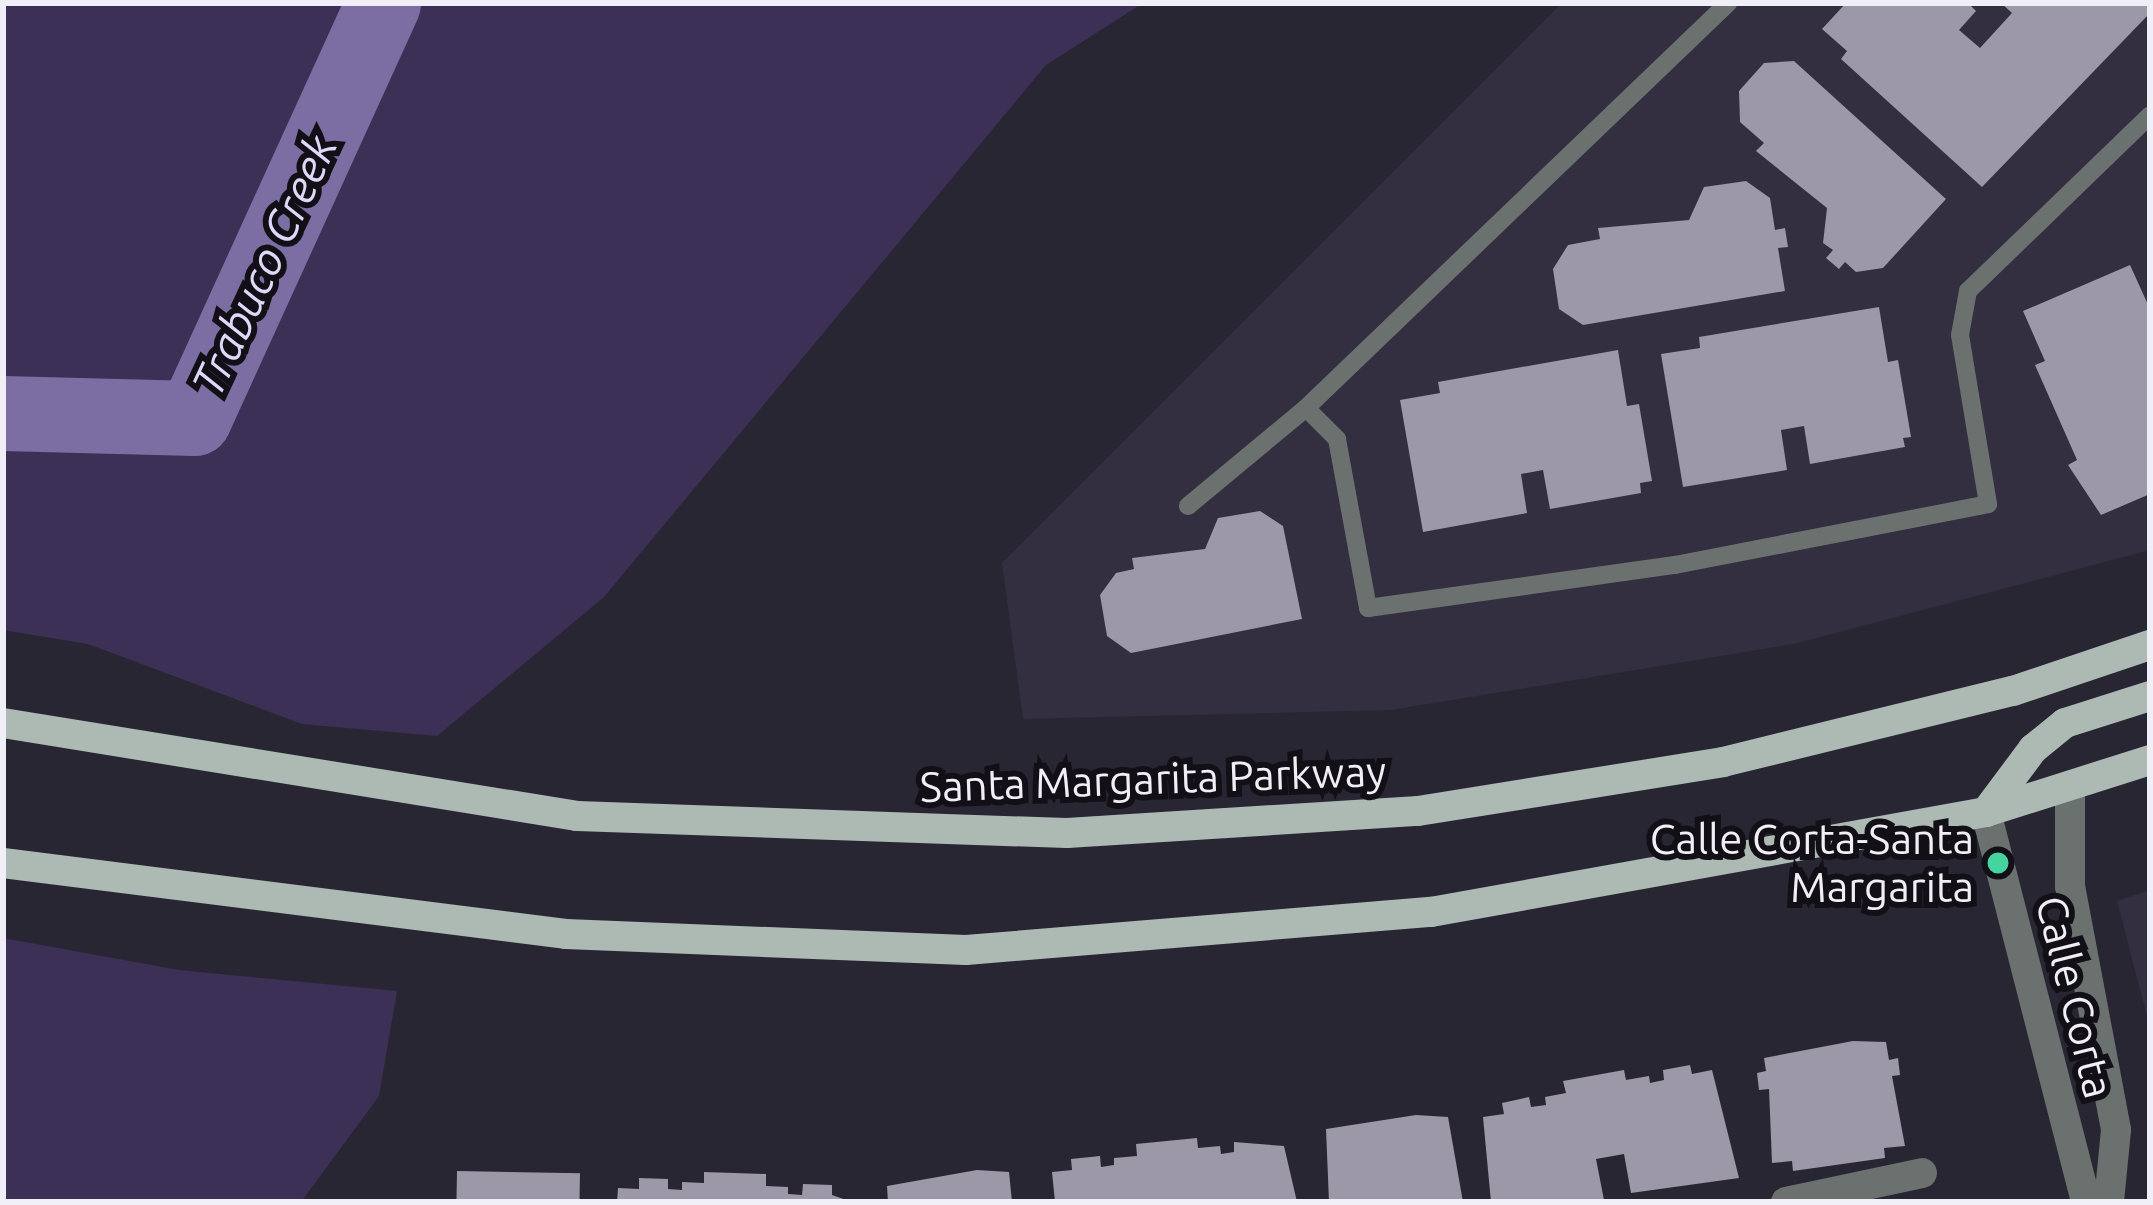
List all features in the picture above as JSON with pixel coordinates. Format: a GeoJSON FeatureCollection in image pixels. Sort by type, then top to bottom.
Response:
{"type":"FeatureCollection","features":[{"type":"Feature","properties":{"kind":"main road","name":"Santa Margarita Parkway"},"geometry":{"type":"LineString","coordinates":[[3,723],[153,751],[577,816],[1067,832],[1418,811],[1723,762],[2013,692],[2150,645]]}},
{"type":"Feature","properties":{"kind":"main road"},"geometry":{"type":"LineString","coordinates":[[1986,812],[2033,749],[2065,724],[2150,696]]}},
{"type":"Feature","properties":{"kind":"main road"},"geometry":{"type":"LineString","coordinates":[[3,863],[137,885],[566,934],[966,950],[1431,912],[1986,812],[2150,760]]}},
{"type":"Feature","properties":{"kind":"street","name":"Calle Corta"},"geometry":{"type":"LineString","coordinates":[[2070,785],[2070,886],[2116,1130],[2109,1202]]}},
{"type":"Feature","properties":{"kind":"street","name":"Calle Corta"},"geometry":{"type":"LineString","coordinates":[[1986,812],[2086,1202]]}},
{"type":"Feature","properties":{"kind":"street"},"geometry":{"type":"LineString","coordinates":[[1806,1200],[1922,1173]]}},
{"type":"Feature","properties":{"kind":"lane"},"geometry":{"type":"LineString","coordinates":[[1188,506],[1306,408],[1728,3]]}},
{"type":"Feature","properties":{"kind":"lane"},"geometry":{"type":"LineString","coordinates":[[1306,408],[1337,439],[1368,608],[1675,565],[1988,504],[1960,335],[1968,291],[2150,115]]}},
{"type":"Feature","properties":{"kind":"shaded area"},"geometry":{"type":"Polygon","coordinates":[[[3,3],[1143,3],[1046,65],[604,597],[437,736],[302,724],[88,644],[3,630],[3,3]]]}},
{"type":"Feature","properties":{"kind":"shaded area"},"geometry":{"type":"Polygon","coordinates":[[[1562,3],[2150,3],[2150,550],[1794,644],[1391,710],[1023,719],[1002,563],[1562,3]]]}},
{"type":"Feature","properties":{"kind":"shaded area"},"geometry":{"type":"Polygon","coordinates":[[[2150,890],[2150,1028],[2117,901],[2150,890]]]}},
{"type":"Feature","properties":{"kind":"shaded area"},"geometry":{"type":"Polygon","coordinates":[[[3,938],[179,970],[397,991],[379,1096],[301,1202],[3,1202],[3,938]]]}},
{"type":"Feature","properties":{"kind":"building"},"geometry":{"type":"Polygon","coordinates":[[[1846,3],[1968,3],[1976,11],[1959,30],[1980,48],[2012,13],[2001,3],[2150,3],[2150,13],[1982,187],[1841,59],[1847,51],[1822,29],[1846,3]]]}},
{"type":"Feature","properties":{"kind":"building"},"geometry":{"type":"Polygon","coordinates":[[[1794,61],[1946,199],[1883,268],[1856,272],[1845,262],[1839,269],[1826,258],[1833,250],[1823,243],[1827,208],[1756,151],[1764,143],[1740,122],[1739,91],[1764,63],[1794,61]]]}},
{"type":"Feature","properties":{"kind":"building"},"geometry":{"type":"Polygon","coordinates":[[[1746,181],[1770,198],[1775,230],[1785,228],[1788,247],[1778,248],[1785,291],[1583,325],[1559,309],[1553,269],[1568,245],[1600,239],[1598,228],[1689,220],[1704,187],[1746,181]]]}},
{"type":"Feature","properties":{"kind":"building"},"geometry":{"type":"Polygon","coordinates":[[[2130,265],[2150,309],[2150,494],[2101,515],[2068,465],[2077,460],[2035,365],[2045,361],[2023,311],[2130,265]]]}},
{"type":"Feature","properties":{"kind":"building"},"geometry":{"type":"Polygon","coordinates":[[[1879,307],[1888,362],[1898,360],[1911,437],[1903,438],[1905,447],[1810,464],[1804,426],[1781,430],[1787,470],[1683,487],[1661,354],[1700,348],[1699,337],[1879,307]]]}},
{"type":"Feature","properties":{"kind":"building"},"geometry":{"type":"Polygon","coordinates":[[[1618,350],[1627,406],[1639,404],[1652,481],[1640,483],[1641,493],[1550,509],[1543,470],[1521,474],[1527,513],[1423,532],[1400,400],[1440,393],[1438,382],[1618,350]]]}},
{"type":"Feature","properties":{"kind":"building"},"geometry":{"type":"Polygon","coordinates":[[[1260,511],[1283,526],[1302,619],[1131,653],[1107,636],[1100,595],[1116,573],[1134,569],[1132,558],[1205,549],[1218,518],[1260,511]]]}},
{"type":"Feature","properties":{"kind":"building"},"geometry":{"type":"Polygon","coordinates":[[[1853,1041],[1886,1042],[1889,1060],[1898,1058],[1900,1075],[1892,1076],[1905,1146],[1884,1148],[1885,1158],[1793,1171],[1792,1161],[1772,1163],[1769,1089],[1759,1090],[1757,1073],[1766,1071],[1764,1058],[1853,1041]]]}},
{"type":"Feature","properties":{"kind":"building"},"geometry":{"type":"Polygon","coordinates":[[[1690,1065],[1692,1074],[1712,1070],[1739,1178],[1631,1193],[1624,1154],[1596,1159],[1604,1200],[1491,1202],[1483,1117],[1504,1114],[1502,1103],[1529,1097],[1531,1107],[1546,1105],[1545,1097],[1566,1093],[1563,1081],[1624,1070],[1626,1080],[1649,1076],[1650,1083],[1664,1080],[1663,1070],[1690,1065]]]}},
{"type":"Feature","properties":{"kind":"building"},"geometry":{"type":"Polygon","coordinates":[[[1416,1115],[1448,1117],[1463,1202],[1329,1202],[1326,1129],[1416,1115]]]}},
{"type":"Feature","properties":{"kind":"building"},"geometry":{"type":"Polygon","coordinates":[[[1197,1138],[1198,1148],[1220,1146],[1221,1154],[1234,1152],[1234,1142],[1284,1146],[1297,1202],[1055,1202],[1052,1172],[1072,1170],[1071,1159],[1100,1156],[1101,1167],[1114,1165],[1114,1158],[1137,1156],[1136,1144],[1197,1138]]]}},
{"type":"Feature","properties":{"kind":"building"},"geometry":{"type":"Polygon","coordinates":[[[977,1170],[1009,1172],[1012,1202],[888,1202],[887,1186],[977,1170]]]}},
{"type":"Feature","properties":{"kind":"building"},"geometry":{"type":"Polygon","coordinates":[[[457,1171],[580,1173],[579,1202],[456,1202],[457,1171]]]}},
{"type":"Feature","properties":{"kind":"building"},"geometry":{"type":"Polygon","coordinates":[[[704,1172],[766,1174],[766,1186],[788,1187],[788,1194],[802,1195],[803,1184],[832,1185],[832,1195],[852,1202],[617,1202],[618,1188],[639,1189],[639,1178],[668,1179],[668,1189],[682,1190],[682,1182],[704,1183],[704,1172]]]}},
{"type":"Feature","properties":{"kind":"waterway","name":"Trabuco Creek"},"geometry":{"type":"LineString","coordinates":[[3,413],[194,418],[383,3]]}},
{"type":"Feature","properties":{"kind":"place","name":"Calle Corta-Santa Margarita"},"geometry":{"type":"Point","coordinates":[1998,863]}}]}
